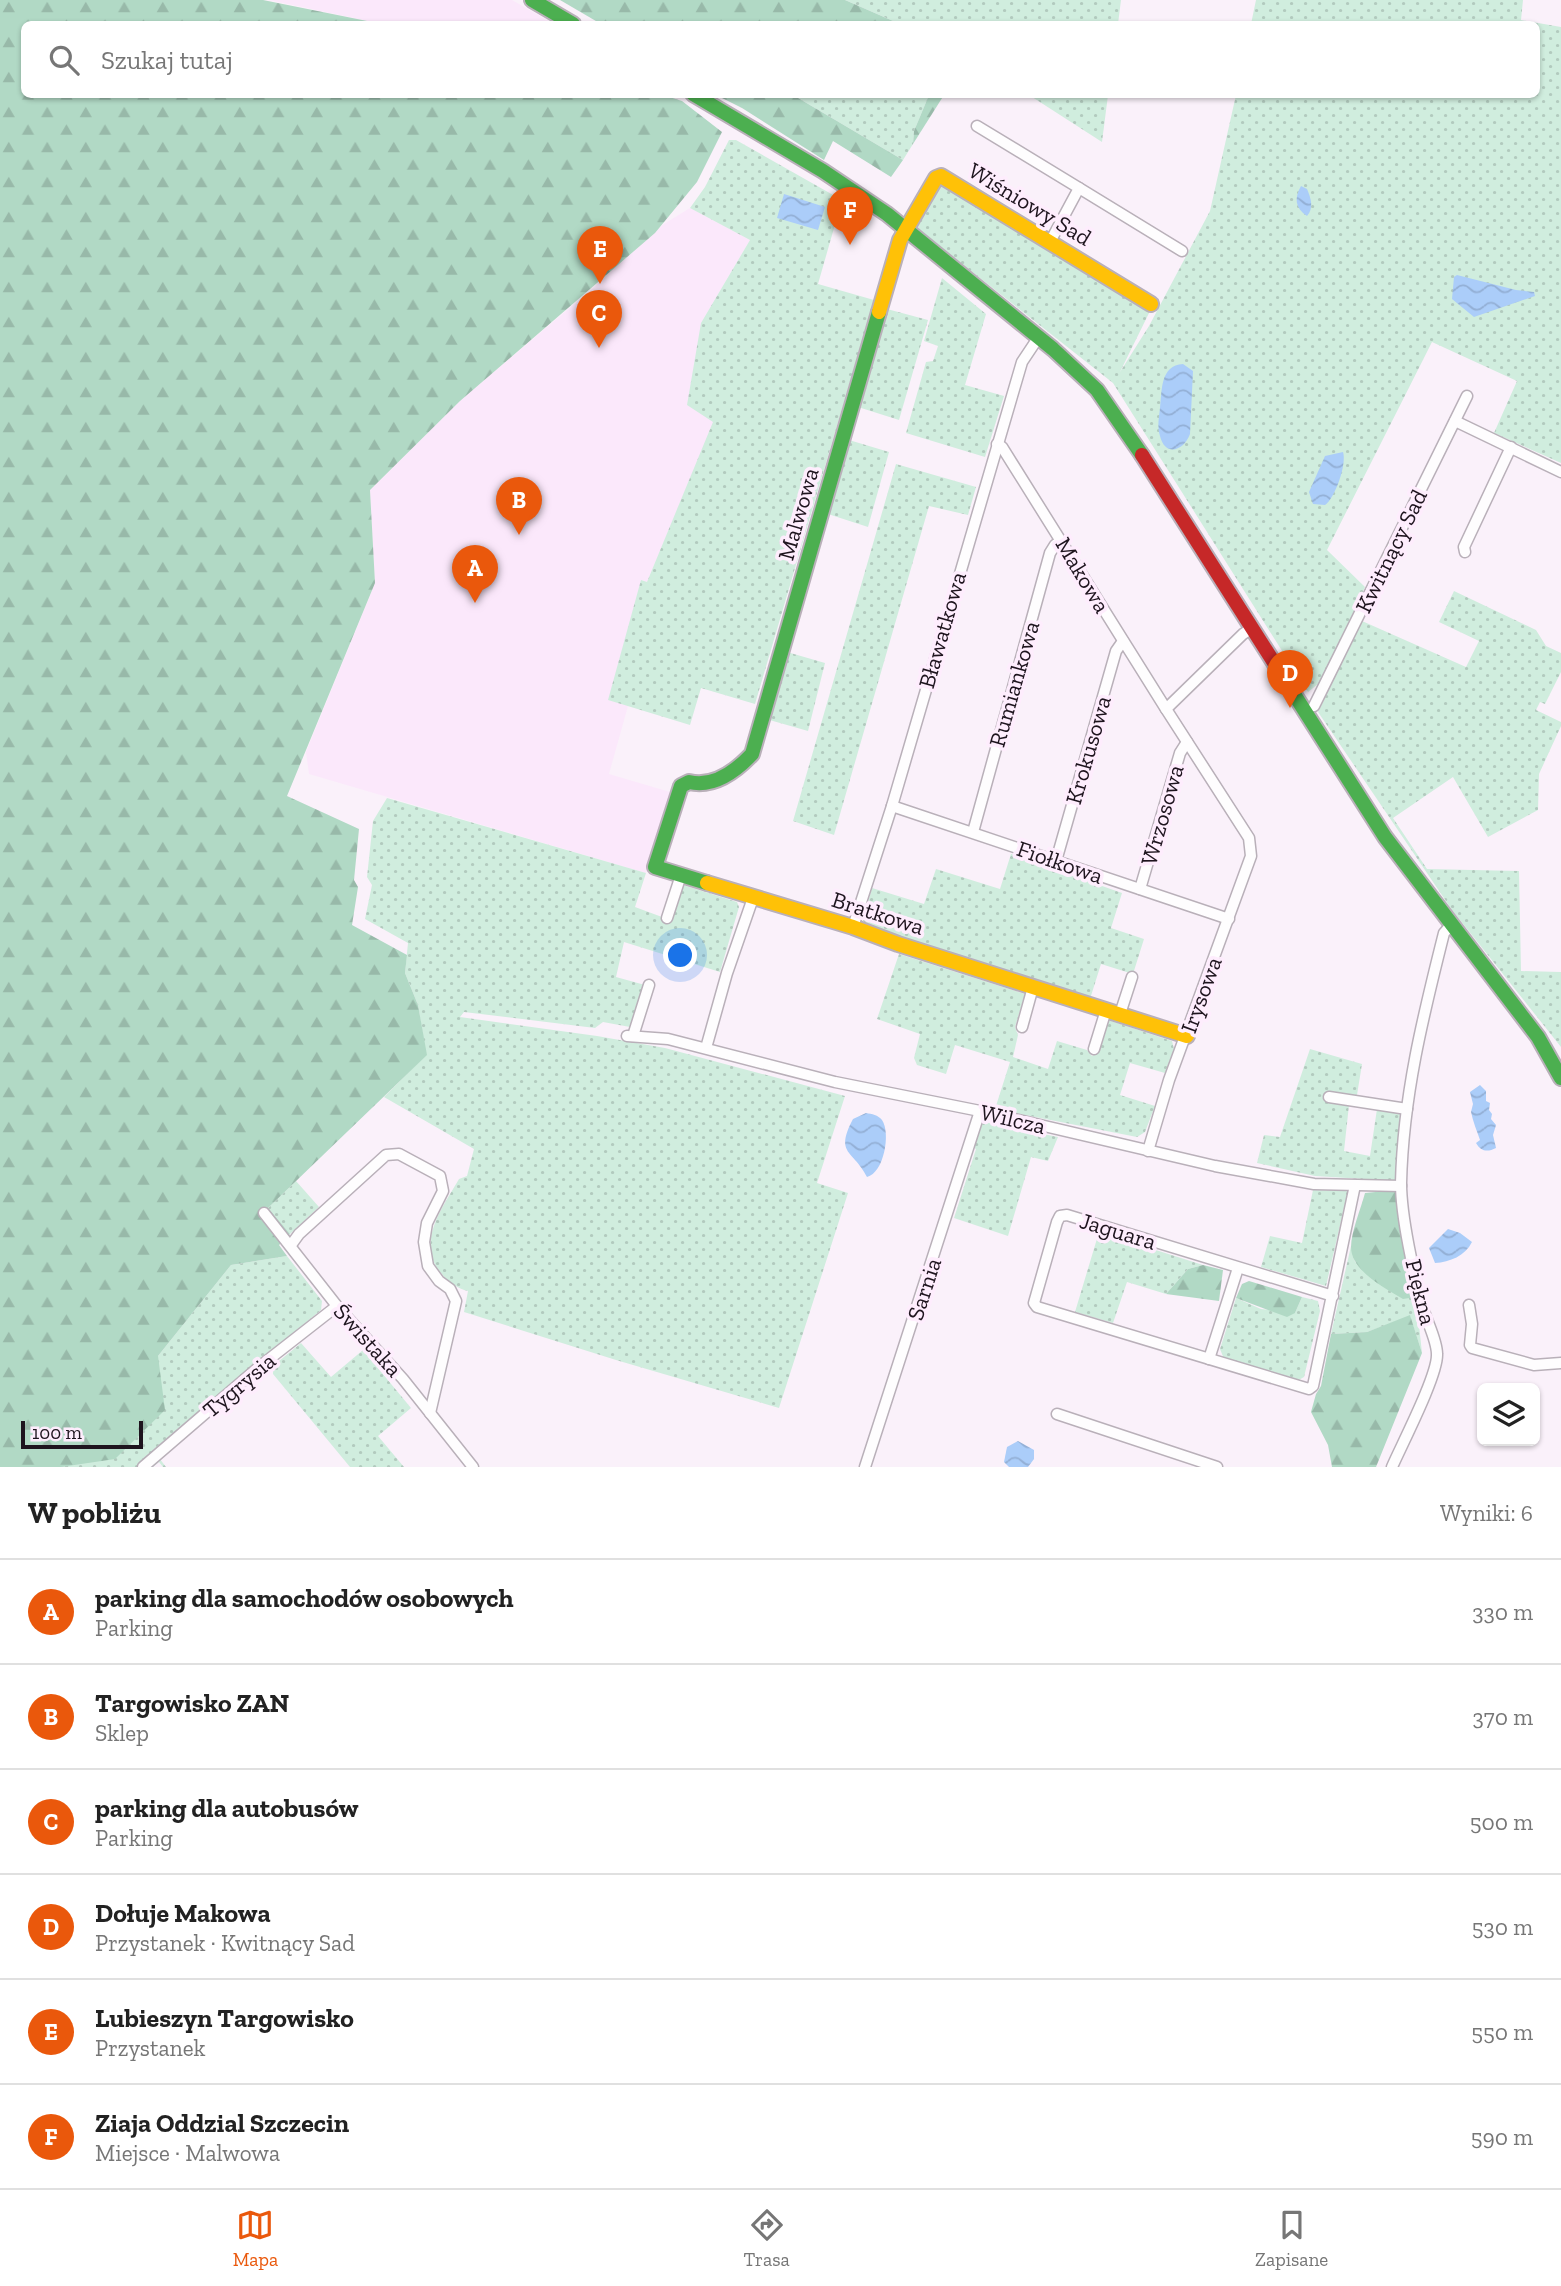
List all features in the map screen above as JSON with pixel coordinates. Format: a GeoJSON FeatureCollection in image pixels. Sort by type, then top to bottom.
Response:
{"type":"FeatureCollection","features":[{"type":"Feature","properties":{"kind":"street"},"geometry":{"type":"LineString","coordinates":[[532,0],[568,21]]}},
{"type":"Feature","properties":{"kind":"street"},"geometry":{"type":"LineString","coordinates":[[700,98],[852,189],[907,229],[1092,384],[1119,419],[1385,837],[1546,1048],[1561,1078]]}},
{"type":"Feature","properties":{"kind":"street","name":"Wiśniowy Sad"},"geometry":{"type":"LineString","coordinates":[[977,126],[1182,251]]}},
{"type":"Feature","properties":{"kind":"street","name":"Wiśniowy Sad"},"geometry":{"type":"LineString","coordinates":[[907,229],[936,178],[941,176],[1151,304]]}},
{"type":"Feature","properties":{"kind":"street"},"geometry":{"type":"LineString","coordinates":[[1050,242],[1079,188]]}},
{"type":"Feature","properties":{"kind":"street","name":"Malwowa"},"geometry":{"type":"LineString","coordinates":[[701,785],[735,772],[752,754],[896,253],[907,229]]}},
{"type":"Feature","properties":{"kind":"street","name":"Bławatkowa"},"geometry":{"type":"LineString","coordinates":[[853,927],[1022,362],[1038,338]]}},
{"type":"Feature","properties":{"kind":"street","name":"Kwitnący Sad"},"geometry":{"type":"LineString","coordinates":[[1314,706],[1467,396]]}},
{"type":"Feature","properties":{"kind":"street"},"geometry":{"type":"LineString","coordinates":[[1455,421],[1561,472]]}},
{"type":"Feature","properties":{"kind":"street","name":"Makowa"},"geometry":{"type":"LineString","coordinates":[[997,444],[1002,447],[1249,838]]}},
{"type":"Feature","properties":{"kind":"street"},"geometry":{"type":"LineString","coordinates":[[1465,552],[1464,547],[1511,447]]}},
{"type":"Feature","properties":{"kind":"street","name":"Rumiankowa"},"geometry":{"type":"LineString","coordinates":[[973,832],[1050,553],[1061,541]]}},
{"type":"Feature","properties":{"kind":"street"},"geometry":{"type":"LineString","coordinates":[[1166,709],[1252,628]]}},
{"type":"Feature","properties":{"kind":"street","name":"Krokusowa"},"geometry":{"type":"LineString","coordinates":[[1056,861],[1116,651],[1123,641]]}},
{"type":"Feature","properties":{"kind":"street","name":"Wrzosowa"},"geometry":{"type":"LineString","coordinates":[[1140,889],[1180,753],[1187,742]]}},
{"type":"Feature","properties":{"kind":"street","name":"Bratkowa"},"geometry":{"type":"LineString","coordinates":[[701,785],[690,782],[681,786],[655,867],[853,927],[1186,1036]]}},
{"type":"Feature","properties":{"kind":"street","name":"Fiołkowa"},"geometry":{"type":"LineString","coordinates":[[891,806],[1229,919]]}},
{"type":"Feature","properties":{"kind":"street","name":"Irysowa"},"geometry":{"type":"LineString","coordinates":[[1148,1151],[1169,1080],[1251,856],[1249,838]]}},
{"type":"Feature","properties":{"kind":"street"},"geometry":{"type":"LineString","coordinates":[[667,918],[681,875]]}},
{"type":"Feature","properties":{"kind":"street"},"geometry":{"type":"LineString","coordinates":[[706,1048],[727,973],[753,898]]}},
{"type":"Feature","properties":{"kind":"street","name":"Piękna"},"geometry":{"type":"LineString","coordinates":[[1392,1467],[1431,1377],[1437,1354],[1414,1267],[1401,1186],[1406,1109],[1416,1043],[1444,933],[1451,925]]}},
{"type":"Feature","properties":{"kind":"street"},"geometry":{"type":"LineString","coordinates":[[1094,1049],[1132,977]]}},
{"type":"Feature","properties":{"kind":"street","name":"Wilcza"},"geometry":{"type":"LineString","coordinates":[[649,985],[630,1036],[668,1039],[835,1082],[980,1111],[1148,1151],[1314,1184],[1401,1186]]}},
{"type":"Feature","properties":{"kind":"street"},"geometry":{"type":"LineString","coordinates":[[1022,1027],[1033,987]]}},
{"type":"Feature","properties":{"kind":"street"},"geometry":{"type":"LineString","coordinates":[[1329,1097],[1406,1109]]}},
{"type":"Feature","properties":{"kind":"street","name":"Sarnia"},"geometry":{"type":"LineString","coordinates":[[865,1467],[980,1111]]}},
{"type":"Feature","properties":{"kind":"street"},"geometry":{"type":"LineString","coordinates":[[291,1245],[299,1234],[386,1156],[399,1154],[440,1176],[443,1191],[427,1223],[424,1242],[428,1266],[439,1281],[450,1289],[456,1301],[430,1413]]}},
{"type":"Feature","properties":{"kind":"street","name":"Jaguara"},"geometry":{"type":"LineString","coordinates":[[1333,1296],[1067,1215],[1060,1216],[1057,1222],[1034,1303],[1037,1307],[1309,1389],[1313,1386],[1333,1296],[1355,1185]]}},
{"type":"Feature","properties":{"kind":"street","name":"Świstaka"},"geometry":{"type":"LineString","coordinates":[[264,1213],[337,1306],[473,1467]]}},
{"type":"Feature","properties":{"kind":"street"},"geometry":{"type":"LineString","coordinates":[[1209,1359],[1238,1268]]}},
{"type":"Feature","properties":{"kind":"street"},"geometry":{"type":"LineString","coordinates":[[1469,1305],[1472,1348],[1534,1365],[1561,1363]]}},
{"type":"Feature","properties":{"kind":"street","name":"Tygrysia"},"geometry":{"type":"LineString","coordinates":[[143,1467],[259,1367],[337,1306]]}},
{"type":"Feature","properties":{"kind":"street"},"geometry":{"type":"LineString","coordinates":[[1056,1414],[1217,1467]]}},
{"type":"Feature","properties":{"kind":"shaded area"},"geometry":{"type":"Polygon","coordinates":[[[269,0],[512,0],[549,21],[368,21],[269,0]]]}},
{"type":"Feature","properties":{"kind":"shaded area"},"geometry":{"type":"Polygon","coordinates":[[[690,208],[750,240],[701,323],[714,422],[647,582],[642,580],[609,700],[628,706],[609,774],[670,792],[646,873],[309,774],[306,752],[375,583],[370,490],[460,401],[664,224],[690,208]]]}},
{"type":"Feature","properties":{"kind":"green space"},"geometry":{"type":"Polygon","coordinates":[[[0,0],[263,0],[367,21],[21,21],[21,98],[673,98],[682,101],[722,132],[697,182],[655,233],[460,401],[370,490],[375,583],[287,796],[359,829],[354,880],[358,887],[352,925],[407,955],[405,973],[418,1005],[427,1055],[268,1208],[290,1234],[279,1245],[287,1256],[231,1265],[158,1356],[165,1410],[115,1459],[61,1467],[0,1467],[0,0]]]}},
{"type":"Feature","properties":{"kind":"green space"},"geometry":{"type":"Polygon","coordinates":[[[560,0],[845,0],[893,21],[596,21],[560,0]]]}},
{"type":"Feature","properties":{"kind":"green space"},"geometry":{"type":"Polygon","coordinates":[[[845,0],[1121,0],[1118,21],[893,21],[845,0]]]}},
{"type":"Feature","properties":{"kind":"green space"},"geometry":{"type":"Polygon","coordinates":[[[1256,0],[1523,0],[1521,20],[1527,21],[1252,21],[1256,0]]]}},
{"type":"Feature","properties":{"kind":"green space"},"geometry":{"type":"Polygon","coordinates":[[[1540,23],[1561,27],[1561,463],[1494,433],[1517,381],[1432,342],[1327,550],[1365,587],[1322,681],[1308,692],[1113,383],[918,229],[917,221],[939,183],[945,182],[1151,309],[1120,372],[1149,326],[1210,211],[1235,98],[1540,98],[1540,23]]]}},
{"type":"Feature","properties":{"kind":"green space"},"geometry":{"type":"Polygon","coordinates":[[[722,98],[798,98],[903,160],[891,177],[833,141],[824,160],[722,98]]]}},
{"type":"Feature","properties":{"kind":"green space"},"geometry":{"type":"Polygon","coordinates":[[[798,98],[928,98],[914,131],[913,144],[903,160],[798,98]]]}},
{"type":"Feature","properties":{"kind":"green space"},"geometry":{"type":"Polygon","coordinates":[[[928,98],[942,98],[913,144],[914,131],[928,98]]]}},
{"type":"Feature","properties":{"kind":"green space"},"geometry":{"type":"Polygon","coordinates":[[[1034,98],[1108,98],[1102,142],[1034,98]]]}},
{"type":"Feature","properties":{"kind":"green space"},"geometry":{"type":"Polygon","coordinates":[[[729,140],[736,140],[842,200],[818,284],[874,300],[755,704],[701,688],[690,725],[608,700],[641,580],[647,582],[713,422],[687,405],[701,323],[750,240],[690,208],[705,187],[729,140]]]}},
{"type":"Feature","properties":{"kind":"green space"},"geometry":{"type":"Polygon","coordinates":[[[942,278],[986,314],[965,385],[1004,396],[985,457],[906,433],[926,362],[933,361],[938,346],[924,341],[942,278]]]}},
{"type":"Feature","properties":{"kind":"green space"},"geometry":{"type":"Polygon","coordinates":[[[887,309],[928,320],[899,420],[858,407],[887,309]]]}},
{"type":"Feature","properties":{"kind":"green space"},"geometry":{"type":"Polygon","coordinates":[[[849,440],[889,452],[868,527],[828,514],[849,440]]]}},
{"type":"Feature","properties":{"kind":"green space"},"geometry":{"type":"Polygon","coordinates":[[[896,464],[976,487],[968,515],[929,506],[834,835],[793,821],[896,464]]]}},
{"type":"Feature","properties":{"kind":"green space"},"geometry":{"type":"Polygon","coordinates":[[[1454,591],[1536,630],[1546,646],[1561,653],[1561,672],[1545,704],[1540,702],[1536,710],[1561,722],[1561,726],[1539,774],[1538,810],[1488,837],[1453,777],[1393,818],[1427,869],[1519,871],[1521,971],[1561,972],[1561,1047],[1452,910],[1318,712],[1362,621],[1466,667],[1479,641],[1439,622],[1454,591]]]}},
{"type":"Feature","properties":{"kind":"green space"},"geometry":{"type":"Polygon","coordinates":[[[787,652],[825,663],[808,731],[766,719],[787,652]]]}},
{"type":"Feature","properties":{"kind":"green space"},"geometry":{"type":"Polygon","coordinates":[[[387,798],[646,873],[635,907],[662,917],[666,922],[672,919],[683,885],[737,902],[739,907],[720,972],[624,942],[616,977],[645,985],[630,1027],[603,1022],[595,1028],[464,1012],[460,1017],[665,1048],[845,1096],[817,1183],[848,1193],[779,1408],[464,1312],[468,1291],[453,1284],[441,1273],[434,1261],[431,1237],[446,1201],[459,1179],[467,1176],[474,1149],[384,1097],[426,1055],[418,1005],[405,973],[408,943],[365,919],[372,885],[367,877],[373,821],[387,798]]]}},
{"type":"Feature","properties":{"kind":"green space"},"geometry":{"type":"Polygon","coordinates":[[[1011,854],[1122,893],[1111,928],[1144,939],[1133,974],[1101,964],[1090,999],[866,926],[863,920],[872,888],[924,904],[936,869],[1000,889],[1011,854]]]}},
{"type":"Feature","properties":{"kind":"green space"},"geometry":{"type":"Polygon","coordinates":[[[899,954],[1025,994],[1015,1027],[1018,1035],[1013,1057],[1048,1069],[1057,1041],[1087,1050],[1092,1056],[1098,1053],[1108,1020],[1172,1041],[1174,1049],[1165,1073],[1130,1063],[1120,1095],[1155,1106],[1145,1132],[1137,1137],[995,1109],[1010,1062],[955,1045],[946,1074],[917,1065],[914,1058],[920,1034],[877,1019],[899,954]]]}},
{"type":"Feature","properties":{"kind":"green space"},"geometry":{"type":"Polygon","coordinates":[[[1310,1049],[1362,1064],[1357,1095],[1333,1093],[1332,1103],[1349,1105],[1344,1151],[1370,1156],[1377,1109],[1400,1113],[1396,1181],[1315,1176],[1257,1163],[1264,1135],[1280,1137],[1310,1049]]]}},
{"type":"Feature","properties":{"kind":"green space"},"geometry":{"type":"Polygon","coordinates":[[[984,1122],[1058,1137],[1048,1161],[1031,1157],[1008,1236],[954,1218],[976,1149],[973,1147],[984,1122]]]}},
{"type":"Feature","properties":{"kind":"green space"},"geometry":{"type":"Polygon","coordinates":[[[296,1181],[319,1207],[290,1234],[267,1209],[296,1181]]]}},
{"type":"Feature","properties":{"kind":"green space"},"geometry":{"type":"Polygon","coordinates":[[[1313,1190],[1348,1191],[1326,1286],[1261,1267],[1270,1236],[1302,1243],[1313,1190]]]}},
{"type":"Feature","properties":{"kind":"green space"},"geometry":{"type":"Polygon","coordinates":[[[1396,1190],[1416,1297],[1403,1299],[1363,1271],[1352,1256],[1351,1247],[1354,1227],[1365,1193],[1396,1190]]]}},
{"type":"Feature","properties":{"kind":"green space"},"geometry":{"type":"Polygon","coordinates":[[[1099,1232],[1203,1265],[1188,1269],[1166,1294],[1127,1282],[1113,1323],[1075,1312],[1099,1232]]]}},
{"type":"Feature","properties":{"kind":"green space"},"geometry":{"type":"Polygon","coordinates":[[[1351,1246],[1355,1262],[1416,1297],[1422,1353],[1410,1316],[1367,1332],[1331,1334],[1351,1246]]]}},
{"type":"Feature","properties":{"kind":"green space"},"geometry":{"type":"Polygon","coordinates":[[[287,1256],[322,1301],[321,1310],[153,1450],[166,1467],[159,1462],[153,1467],[61,1467],[158,1356],[231,1265],[287,1256]]]}},
{"type":"Feature","properties":{"kind":"green space"},"geometry":{"type":"Polygon","coordinates":[[[1203,1265],[1223,1270],[1219,1301],[1166,1294],[1188,1269],[1203,1265]]]}},
{"type":"Feature","properties":{"kind":"green space"},"geometry":{"type":"Polygon","coordinates":[[[1249,1281],[1302,1297],[1295,1313],[1287,1317],[1236,1298],[1242,1284],[1249,1281]]]}},
{"type":"Feature","properties":{"kind":"green space"},"geometry":{"type":"Polygon","coordinates":[[[1302,1297],[1318,1301],[1320,1311],[1304,1377],[1297,1381],[1224,1359],[1220,1349],[1236,1298],[1261,1309],[1295,1313],[1302,1297]]]}},
{"type":"Feature","properties":{"kind":"green space"},"geometry":{"type":"Polygon","coordinates":[[[1410,1315],[1422,1353],[1376,1467],[1332,1467],[1328,1445],[1311,1412],[1321,1386],[1331,1334],[1367,1332],[1410,1315]]]}},
{"type":"Feature","properties":{"kind":"green space"},"geometry":{"type":"Polygon","coordinates":[[[301,1343],[331,1377],[363,1350],[411,1408],[378,1436],[404,1467],[350,1467],[273,1374],[273,1366],[301,1343]]]}},
{"type":"Feature","properties":{"kind":"water"},"geometry":{"type":"Polygon","coordinates":[[[1301,186],[1307,189],[1311,199],[1311,210],[1307,216],[1300,210],[1297,202],[1301,186]]]}},
{"type":"Feature","properties":{"kind":"water"},"geometry":{"type":"Polygon","coordinates":[[[784,194],[825,207],[818,230],[777,218],[784,194]]]}},
{"type":"Feature","properties":{"kind":"water"},"geometry":{"type":"Polygon","coordinates":[[[1457,275],[1534,292],[1535,296],[1474,317],[1452,299],[1454,277],[1457,275]]]}},
{"type":"Feature","properties":{"kind":"water"},"geometry":{"type":"Polygon","coordinates":[[[1183,364],[1193,371],[1190,434],[1179,448],[1170,449],[1162,443],[1159,429],[1162,387],[1170,369],[1183,364]]]}},
{"type":"Feature","properties":{"kind":"water"},"geometry":{"type":"Polygon","coordinates":[[[1343,452],[1342,472],[1333,495],[1325,505],[1313,504],[1309,492],[1325,456],[1343,452]]]}},
{"type":"Feature","properties":{"kind":"water"},"geometry":{"type":"Polygon","coordinates":[[[1480,1085],[1486,1091],[1491,1119],[1496,1125],[1493,1135],[1496,1148],[1487,1151],[1482,1150],[1476,1143],[1480,1140],[1471,1112],[1473,1104],[1470,1092],[1480,1085]]]}},
{"type":"Feature","properties":{"kind":"water"},"geometry":{"type":"Polygon","coordinates":[[[866,1113],[882,1120],[886,1134],[882,1161],[873,1174],[867,1177],[848,1151],[845,1139],[853,1119],[866,1113]]]}},
{"type":"Feature","properties":{"kind":"water"},"geometry":{"type":"Polygon","coordinates":[[[1448,1229],[1460,1233],[1472,1242],[1456,1257],[1435,1263],[1429,1248],[1448,1229]]]}},
{"type":"Feature","properties":{"kind":"water"},"geometry":{"type":"Polygon","coordinates":[[[1018,1441],[1034,1450],[1034,1459],[1028,1467],[1009,1467],[1004,1462],[1007,1447],[1018,1441]]]}},
{"type":"Feature","properties":{"kind":"traffic: fast"},"geometry":{"type":"LineString","coordinates":[[532,0],[568,21]]}},
{"type":"Feature","properties":{"kind":"traffic: fast"},"geometry":{"type":"LineString","coordinates":[[700,98],[823,171],[887,214],[1053,349],[1097,390],[1142,455]]}},
{"type":"Feature","properties":{"kind":"traffic: fast"},"geometry":{"type":"LineString","coordinates":[[707,883],[655,867],[681,786],[689,782],[707,783],[724,777],[752,754],[879,312]]}},
{"type":"Feature","properties":{"kind":"traffic: fast"},"geometry":{"type":"LineString","coordinates":[[1292,691],[1385,837],[1538,1037],[1561,1078]]}},
{"type":"Feature","properties":{"kind":"traffic: slow"},"geometry":{"type":"LineString","coordinates":[[879,312],[900,240],[936,178],[941,176],[1151,304]]}},
{"type":"Feature","properties":{"kind":"traffic: slow"},"geometry":{"type":"LineString","coordinates":[[707,883],[853,927],[898,944],[1187,1036]]}},
{"type":"Feature","properties":{"kind":"traffic: jam"},"geometry":{"type":"LineString","coordinates":[[1142,455],[1292,691]]}},
{"type":"Feature","properties":{"kind":"place","name":"Ziaja Oddzial Szczecin"},"geometry":{"type":"Point","coordinates":[850,245]}},
{"type":"Feature","properties":{"kind":"place","name":"Lubieszyn Targowisko"},"geometry":{"type":"Point","coordinates":[600,284]}},
{"type":"Feature","properties":{"kind":"place","name":"parking dla autobusów"},"geometry":{"type":"Point","coordinates":[599,348]}},
{"type":"Feature","properties":{"kind":"place","name":"Targowisko ZAN"},"geometry":{"type":"Point","coordinates":[519,535]}},
{"type":"Feature","properties":{"kind":"place","name":"parking dla samochodów osobowych"},"geometry":{"type":"Point","coordinates":[475,603]}},
{"type":"Feature","properties":{"kind":"place","name":"Dołuje Makowa"},"geometry":{"type":"Point","coordinates":[1290,708]}}]}
